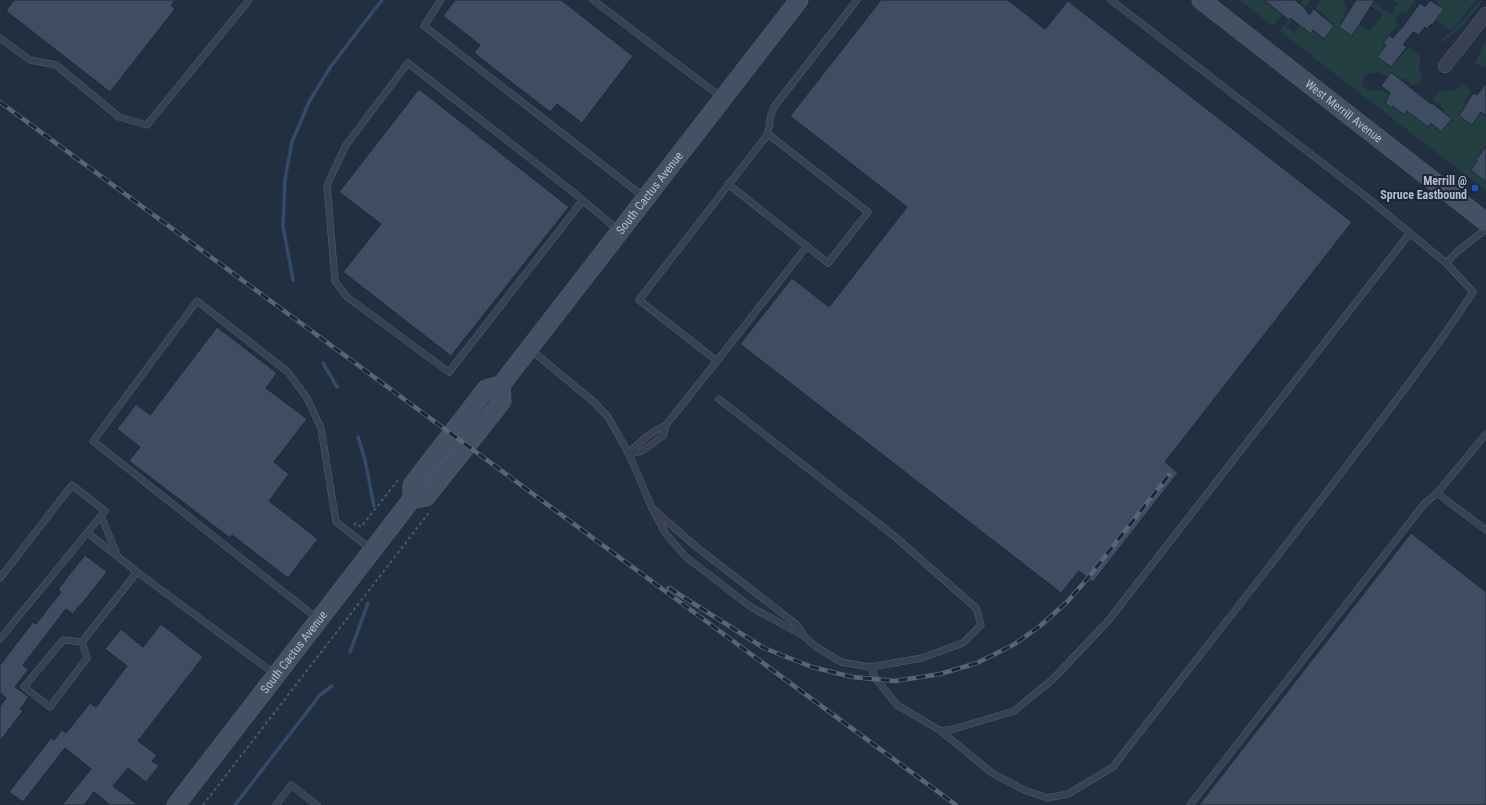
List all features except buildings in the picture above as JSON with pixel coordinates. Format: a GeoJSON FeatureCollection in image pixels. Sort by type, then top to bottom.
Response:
{"type":"FeatureCollection","features":[{"type":"Feature","properties":{"kind":"main road","name":"South Cactus Avenue"},"geometry":{"type":"LineString","coordinates":[[176,805],[412,499],[412,485],[486,389],[501,385],[528,348],[799,0]]}},
{"type":"Feature","properties":{"kind":"main road","name":"West Merrill Avenue"},"geometry":{"type":"LineString","coordinates":[[1201,0],[1486,222]]}},
{"type":"Feature","properties":{"kind":"street"},"geometry":{"type":"LineString","coordinates":[[1445,66],[1486,14]]}},
{"type":"Feature","properties":{"kind":"lane"},"geometry":{"type":"LineString","coordinates":[[0,38],[30,60],[56,65],[119,117],[147,125],[249,0]]}},
{"type":"Feature","properties":{"kind":"lane"},"geometry":{"type":"LineString","coordinates":[[441,0],[424,26],[645,198]]}},
{"type":"Feature","properties":{"kind":"lane"},"geometry":{"type":"LineString","coordinates":[[593,0],[723,98]]}},
{"type":"Feature","properties":{"kind":"lane"},"geometry":{"type":"LineString","coordinates":[[716,361],[640,300],[768,134],[774,107],[857,0]]}},
{"type":"Feature","properties":{"kind":"lane"},"geometry":{"type":"LineString","coordinates":[[870,667],[876,679],[897,706],[941,731],[992,773],[1024,790],[1047,798],[1068,794],[1113,767],[1311,514],[1424,364],[1473,292],[1446,263],[1364,195],[1111,0]]}},
{"type":"Feature","properties":{"kind":"lane"},"geometry":{"type":"LineString","coordinates":[[583,200],[449,372],[347,297],[335,281],[327,185],[346,144],[408,62],[583,200],[620,230]]}},
{"type":"Feature","properties":{"kind":"lane"},"geometry":{"type":"LineString","coordinates":[[728,184],[828,263],[868,212],[768,134]]}},
{"type":"Feature","properties":{"kind":"lane"},"geometry":{"type":"LineString","coordinates":[[1446,263],[1459,250],[1486,229]]}},
{"type":"Feature","properties":{"kind":"lane"},"geometry":{"type":"LineString","coordinates":[[941,731],[954,729],[1014,710],[1053,679],[1108,621],[1410,233]]}},
{"type":"Feature","properties":{"kind":"lane"},"geometry":{"type":"LineString","coordinates":[[629,454],[642,451],[664,436],[666,425],[807,246]]}},
{"type":"Feature","properties":{"kind":"lane"},"geometry":{"type":"LineString","coordinates":[[319,620],[93,441],[197,301],[288,372],[308,398],[321,428],[336,522],[372,551]]}},
{"type":"Feature","properties":{"kind":"lane"},"geometry":{"type":"LineString","coordinates":[[528,348],[595,403],[608,417],[629,454],[652,508],[666,534],[686,557],[751,607],[805,637],[815,646],[841,662],[870,667],[922,658],[963,643],[981,625],[976,608],[893,535],[719,399]]}},
{"type":"Feature","properties":{"kind":"lane"},"geometry":{"type":"LineString","coordinates":[[629,454],[640,442],[656,429],[666,425]]}},
{"type":"Feature","properties":{"kind":"lane"},"geometry":{"type":"LineString","coordinates":[[1190,805],[1424,504],[1437,493],[1486,434]]}},
{"type":"Feature","properties":{"kind":"lane"},"geometry":{"type":"LineString","coordinates":[[0,578],[72,485],[105,511],[0,639]]}},
{"type":"Feature","properties":{"kind":"lane"},"geometry":{"type":"LineString","coordinates":[[1437,493],[1486,530]]}},
{"type":"Feature","properties":{"kind":"lane"},"geometry":{"type":"LineString","coordinates":[[652,508],[694,545],[796,624],[805,637]]}},
{"type":"Feature","properties":{"kind":"lane"},"geometry":{"type":"LineString","coordinates":[[101,516],[119,559]]}},
{"type":"Feature","properties":{"kind":"lane"},"geometry":{"type":"LineString","coordinates":[[88,532],[119,559],[277,676]]}},
{"type":"Feature","properties":{"kind":"lane"},"geometry":{"type":"LineString","coordinates":[[82,642],[137,572]]}},
{"type":"Feature","properties":{"kind":"lane"},"geometry":{"type":"LineString","coordinates":[[63,640],[82,642],[87,658],[50,707],[24,687],[63,640]]}},
{"type":"Feature","properties":{"kind":"lane"},"geometry":{"type":"LineString","coordinates":[[276,805],[291,785],[317,805]]}},
{"type":"Feature","properties":{"kind":"path"},"geometry":{"type":"LineString","coordinates":[[203,805],[432,509]]}},
{"type":"Feature","properties":{"kind":"green space"},"geometry":{"type":"Polygon","coordinates":[[[1240,0],[1273,0],[1270,5],[1282,15],[1273,26],[1240,0]]]}},
{"type":"Feature","properties":{"kind":"green space"},"geometry":{"type":"Polygon","coordinates":[[[1303,0],[1311,0],[1286,27],[1294,33],[1302,22],[1305,24],[1302,28],[1310,34],[1313,30],[1324,39],[1334,26],[1326,19],[1327,17],[1315,8],[1321,0],[1345,0],[1343,3],[1347,8],[1343,15],[1345,17],[1340,28],[1352,35],[1359,24],[1370,31],[1383,15],[1363,0],[1371,0],[1391,15],[1398,4],[1393,0],[1416,0],[1406,13],[1402,10],[1395,19],[1398,24],[1383,42],[1386,45],[1377,57],[1391,67],[1409,47],[1421,57],[1419,67],[1422,78],[1414,86],[1404,78],[1401,81],[1378,72],[1366,74],[1363,78],[1362,85],[1371,90],[1376,91],[1381,89],[1389,95],[1385,103],[1392,108],[1393,106],[1404,115],[1413,103],[1428,127],[1431,123],[1441,132],[1451,120],[1442,113],[1444,109],[1433,100],[1439,91],[1452,90],[1463,84],[1471,91],[1463,103],[1466,104],[1459,116],[1472,125],[1481,112],[1484,115],[1486,113],[1486,150],[1484,149],[1471,170],[1486,182],[1486,191],[1280,31],[1303,0]]]}},
{"type":"Feature","properties":{"kind":"green space"},"geometry":{"type":"Polygon","coordinates":[[[1435,0],[1462,0],[1463,2],[1465,0],[1476,0],[1457,24],[1449,30],[1436,19],[1444,9],[1437,4],[1438,2],[1435,0]]]}},
{"type":"Feature","properties":{"kind":"green space"},"geometry":{"type":"Polygon","coordinates":[[[1480,0],[1482,2],[1460,28],[1443,42],[1440,40],[1459,25],[1480,0]]]}},
{"type":"Feature","properties":{"kind":"green space"},"geometry":{"type":"Polygon","coordinates":[[[1486,39],[1486,65],[1483,68],[1475,63],[1486,39]]]}},
{"type":"Feature","properties":{"kind":"waterway"},"geometry":{"type":"LineString","coordinates":[[293,280],[283,226],[285,179],[292,142],[309,102],[331,66],[382,0]]}},
{"type":"Feature","properties":{"kind":"waterway"},"geometry":{"type":"LineString","coordinates":[[323,363],[337,387]]}},
{"type":"Feature","properties":{"kind":"waterway"},"geometry":{"type":"LineString","coordinates":[[358,437],[365,460],[374,506]]}},
{"type":"Feature","properties":{"kind":"waterway"},"geometry":{"type":"LineString","coordinates":[[350,652],[368,603]]}},
{"type":"Feature","properties":{"kind":"waterway"},"geometry":{"type":"LineString","coordinates":[[235,805],[320,695],[332,686]]}},
{"type":"Feature","properties":{"kind":"railway"},"geometry":{"type":"LineString","coordinates":[[0,102],[956,805]]}},
{"type":"Feature","properties":{"kind":"railway"},"geometry":{"type":"LineString","coordinates":[[669,588],[764,648],[812,667],[852,677],[895,681],[940,674],[977,663],[1013,645],[1040,626],[1067,602],[1088,578],[1169,475]]}},
{"type":"Feature","properties":{"kind":"place","name":"Merrill @ Spruce Eastbound"},"geometry":{"type":"Point","coordinates":[1475,188]}}]}
